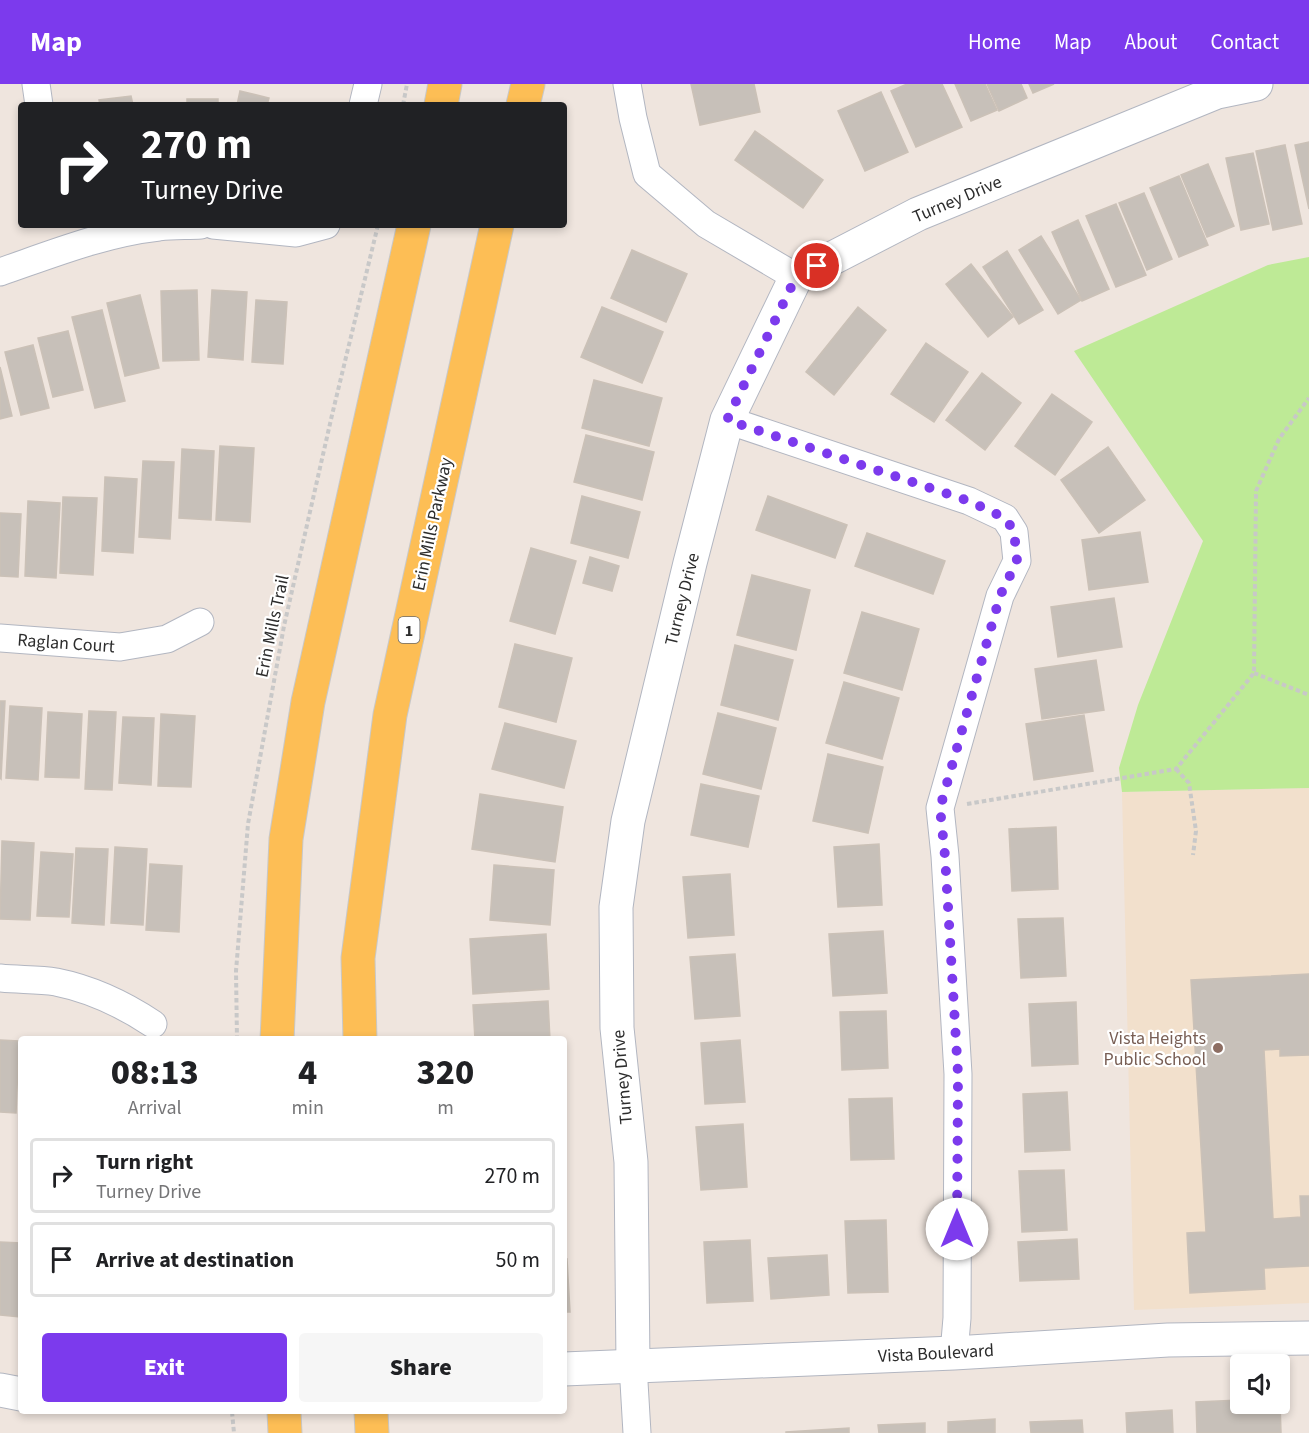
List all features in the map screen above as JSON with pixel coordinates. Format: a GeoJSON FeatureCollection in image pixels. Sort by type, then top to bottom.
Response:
{"type":"FeatureCollection","features":[{"type":"Feature","properties":{"kind":"main road"},"geometry":{"type":"LineString","coordinates":[[442,102],[446,84]]}},
{"type":"Feature","properties":{"kind":"main road"},"geometry":{"type":"LineString","coordinates":[[524,102],[528,84]]}},
{"type":"Feature","properties":{"kind":"main road"},"geometry":{"type":"LineString","coordinates":[[278,1036],[286,839],[308,702],[413,228]]}},
{"type":"Feature","properties":{"kind":"main road","name":"Erin Mills Parkway"},"geometry":{"type":"LineString","coordinates":[[360,1036],[358,958],[390,715],[496,228]]}},
{"type":"Feature","properties":{"kind":"main road"},"geometry":{"type":"LineString","coordinates":[[284,1414],[285,1433]]}},
{"type":"Feature","properties":{"kind":"main road"},"geometry":{"type":"LineString","coordinates":[[370,1414],[372,1433]]}},
{"type":"Feature","properties":{"kind":"street"},"geometry":{"type":"LineString","coordinates":[[36,84],[39,102]]}},
{"type":"Feature","properties":{"kind":"street"},"geometry":{"type":"LineString","coordinates":[[364,102],[368,84]]}},
{"type":"Feature","properties":{"kind":"street"},"geometry":{"type":"LineString","coordinates":[[627,84],[647,174],[706,224],[796,277]]}},
{"type":"Feature","properties":{"kind":"street","name":"Turney Drive"},"geometry":{"type":"LineString","coordinates":[[637,1433],[633,1365],[631,1162],[617,1028],[616,907],[628,821],[727,420],[796,277],[918,213],[1217,92],[1256,84]]}},
{"type":"Feature","properties":{"kind":"street"},"geometry":{"type":"LineString","coordinates":[[0,272],[78,235],[150,228]]}},
{"type":"Feature","properties":{"kind":"street"},"geometry":{"type":"LineString","coordinates":[[244,228],[297,233],[315,228]]}},
{"type":"Feature","properties":{"kind":"street"},"geometry":{"type":"LineString","coordinates":[[727,420],[969,501],[1005,518],[1014,531],[1017,561],[1000,596],[940,808],[958,1074],[957,1318],[954,1353]]}},
{"type":"Feature","properties":{"kind":"street","name":"Raglan Court"},"geometry":{"type":"LineString","coordinates":[[0,638],[120,647],[166,639],[200,622]]}},
{"type":"Feature","properties":{"kind":"street"},"geometry":{"type":"LineString","coordinates":[[0,978],[55,982],[95,993],[130,1009],[153,1024]]}},
{"type":"Feature","properties":{"kind":"street","name":"Vista Boulevard"},"geometry":{"type":"LineString","coordinates":[[567,1369],[954,1353],[1168,1340],[1309,1338]]}},
{"type":"Feature","properties":{"kind":"street"},"geometry":{"type":"LineString","coordinates":[[0,1390],[18,1393]]}},
{"type":"Feature","properties":{"kind":"path"},"geometry":{"type":"LineString","coordinates":[[404,102],[407,84]]}},
{"type":"Feature","properties":{"kind":"path","name":"Erin Mills Trail"},"geometry":{"type":"LineString","coordinates":[[237,1036],[236,971],[248,824],[284,626],[377,228]]}},
{"type":"Feature","properties":{"kind":"path"},"geometry":{"type":"LineString","coordinates":[[940,808],[1176,769],[1254,673],[1256,490],[1280,439],[1309,398]]}},
{"type":"Feature","properties":{"kind":"path"},"geometry":{"type":"LineString","coordinates":[[1254,673],[1309,695]]}},
{"type":"Feature","properties":{"kind":"path"},"geometry":{"type":"LineString","coordinates":[[1176,769],[1189,783],[1196,831],[1193,855]]}},
{"type":"Feature","properties":{"kind":"path"},"geometry":{"type":"LineString","coordinates":[[232,1414],[234,1433]]}},
{"type":"Feature","properties":{"kind":"shaded area","name":"Vista Heights Public School"},"geometry":{"type":"Polygon","coordinates":[[[1309,788],[1309,1303],[1134,1310],[1122,792],[1309,788]]]}},
{"type":"Feature","properties":{"kind":"green space"},"geometry":{"type":"Polygon","coordinates":[[[1309,257],[1309,788],[1122,792],[1119,768],[1138,705],[1203,541],[1074,351],[1268,265],[1309,257]]]}},
{"type":"Feature","properties":{"kind":"building"},"geometry":{"type":"Polygon","coordinates":[[[691,84],[754,84],[760,112],[700,125],[691,84]]]}},
{"type":"Feature","properties":{"kind":"building"},"geometry":{"type":"Polygon","coordinates":[[[907,84],[942,84],[962,127],[916,147],[891,91],[907,84]]]}},
{"type":"Feature","properties":{"kind":"building"},"geometry":{"type":"Polygon","coordinates":[[[955,84],[985,84],[997,110],[971,121],[955,84]]]}},
{"type":"Feature","properties":{"kind":"building"},"geometry":{"type":"Polygon","coordinates":[[[987,84],[1021,84],[1027,98],[999,111],[987,84]]]}},
{"type":"Feature","properties":{"kind":"building"},"geometry":{"type":"Polygon","coordinates":[[[1029,84],[1054,84],[1033,93],[1029,84]]]}},
{"type":"Feature","properties":{"kind":"building"},"geometry":{"type":"Polygon","coordinates":[[[240,91],[269,98],[268,102],[238,102],[240,91]]]}},
{"type":"Feature","properties":{"kind":"building"},"geometry":{"type":"Polygon","coordinates":[[[881,92],[908,152],[865,171],[838,111],[881,92]]]}},
{"type":"Feature","properties":{"kind":"building"},"geometry":{"type":"Polygon","coordinates":[[[131,96],[132,102],[99,102],[99,100],[131,96]]]}},
{"type":"Feature","properties":{"kind":"building"},"geometry":{"type":"Polygon","coordinates":[[[187,99],[218,99],[218,102],[187,102],[187,99]]]}},
{"type":"Feature","properties":{"kind":"building"},"geometry":{"type":"Polygon","coordinates":[[[755,131],[823,180],[803,208],[735,160],[755,131]]]}},
{"type":"Feature","properties":{"kind":"building"},"geometry":{"type":"Polygon","coordinates":[[[1309,142],[1309,209],[1295,145],[1309,142]]]}},
{"type":"Feature","properties":{"kind":"building"},"geometry":{"type":"Polygon","coordinates":[[[1285,145],[1302,224],[1273,230],[1256,151],[1285,145]]]}},
{"type":"Feature","properties":{"kind":"building"},"geometry":{"type":"Polygon","coordinates":[[[1253,153],[1269,224],[1241,230],[1226,158],[1253,153]]]}},
{"type":"Feature","properties":{"kind":"building"},"geometry":{"type":"Polygon","coordinates":[[[1208,164],[1234,226],[1207,237],[1181,175],[1208,164]]]}},
{"type":"Feature","properties":{"kind":"building"},"geometry":{"type":"Polygon","coordinates":[[[1179,176],[1208,245],[1179,257],[1150,188],[1179,176]]]}},
{"type":"Feature","properties":{"kind":"building"},"geometry":{"type":"Polygon","coordinates":[[[1144,193],[1172,259],[1147,270],[1119,203],[1144,193]]]}},
{"type":"Feature","properties":{"kind":"building"},"geometry":{"type":"Polygon","coordinates":[[[1116,204],[1146,275],[1116,287],[1086,216],[1116,204]]]}},
{"type":"Feature","properties":{"kind":"building"},"geometry":{"type":"Polygon","coordinates":[[[1078,220],[1109,289],[1082,301],[1052,232],[1078,220]]]}},
{"type":"Feature","properties":{"kind":"building"},"geometry":{"type":"Polygon","coordinates":[[[1041,236],[1081,300],[1058,314],[1019,250],[1041,236]]]}},
{"type":"Feature","properties":{"kind":"building"},"geometry":{"type":"Polygon","coordinates":[[[632,250],[687,274],[666,322],[611,298],[632,250]]]}},
{"type":"Feature","properties":{"kind":"building"},"geometry":{"type":"Polygon","coordinates":[[[1007,251],[1043,310],[1019,324],[983,267],[1007,251]]]}},
{"type":"Feature","properties":{"kind":"building"},"geometry":{"type":"Polygon","coordinates":[[[971,264],[1013,317],[988,337],[946,284],[971,264]]]}},
{"type":"Feature","properties":{"kind":"building"},"geometry":{"type":"Polygon","coordinates":[[[197,290],[199,360],[163,361],[161,291],[197,290]]]}},
{"type":"Feature","properties":{"kind":"building"},"geometry":{"type":"Polygon","coordinates":[[[212,290],[247,292],[243,360],[208,357],[212,290]]]}},
{"type":"Feature","properties":{"kind":"building"},"geometry":{"type":"Polygon","coordinates":[[[140,295],[159,368],[125,376],[107,303],[140,295]]]}},
{"type":"Feature","properties":{"kind":"building"},"geometry":{"type":"Polygon","coordinates":[[[256,300],[287,302],[283,364],[252,362],[256,300]]]}},
{"type":"Feature","properties":{"kind":"building"},"geometry":{"type":"Polygon","coordinates":[[[602,307],[663,332],[642,383],[581,357],[602,307]]]}},
{"type":"Feature","properties":{"kind":"building"},"geometry":{"type":"Polygon","coordinates":[[[858,307],[886,330],[834,395],[806,372],[858,307]]]}},
{"type":"Feature","properties":{"kind":"building"},"geometry":{"type":"Polygon","coordinates":[[[102,310],[125,401],[95,408],[72,317],[102,310]]]}},
{"type":"Feature","properties":{"kind":"building"},"geometry":{"type":"Polygon","coordinates":[[[68,331],[83,390],[53,397],[38,338],[68,331]]]}},
{"type":"Feature","properties":{"kind":"building"},"geometry":{"type":"Polygon","coordinates":[[[926,343],[968,372],[934,422],[891,394],[926,343]]]}},
{"type":"Feature","properties":{"kind":"building"},"geometry":{"type":"Polygon","coordinates":[[[33,345],[49,408],[21,415],[5,352],[33,345]]]}},
{"type":"Feature","properties":{"kind":"building"},"geometry":{"type":"Polygon","coordinates":[[[0,367],[12,416],[0,419],[0,367]]]}},
{"type":"Feature","properties":{"kind":"building"},"geometry":{"type":"Polygon","coordinates":[[[982,373],[1021,403],[985,450],[946,420],[982,373]]]}},
{"type":"Feature","properties":{"kind":"building"},"geometry":{"type":"Polygon","coordinates":[[[594,380],[662,398],[649,446],[582,428],[594,380]]]}},
{"type":"Feature","properties":{"kind":"building"},"geometry":{"type":"Polygon","coordinates":[[[1052,394],[1092,422],[1055,475],[1015,446],[1052,394]]]}},
{"type":"Feature","properties":{"kind":"building"},"geometry":{"type":"Polygon","coordinates":[[[586,435],[654,452],[642,500],[574,482],[586,435]]]}},
{"type":"Feature","properties":{"kind":"building"},"geometry":{"type":"Polygon","coordinates":[[[220,446],[254,448],[250,522],[216,520],[220,446]]]}},
{"type":"Feature","properties":{"kind":"building"},"geometry":{"type":"Polygon","coordinates":[[[1108,447],[1145,500],[1099,533],[1061,480],[1108,447]]]}},
{"type":"Feature","properties":{"kind":"building"},"geometry":{"type":"Polygon","coordinates":[[[182,449],[214,451],[211,520],[179,518],[182,449]]]}},
{"type":"Feature","properties":{"kind":"building"},"geometry":{"type":"Polygon","coordinates":[[[143,461],[174,462],[170,539],[139,537],[143,461]]]}},
{"type":"Feature","properties":{"kind":"building"},"geometry":{"type":"Polygon","coordinates":[[[105,477],[137,479],[133,553],[102,551],[105,477]]]}},
{"type":"Feature","properties":{"kind":"building"},"geometry":{"type":"Polygon","coordinates":[[[582,496],[640,512],[628,558],[571,543],[582,496]]]}},
{"type":"Feature","properties":{"kind":"building"},"geometry":{"type":"Polygon","coordinates":[[[768,496],[847,525],[835,558],[756,530],[768,496]]]}},
{"type":"Feature","properties":{"kind":"building"},"geometry":{"type":"Polygon","coordinates":[[[63,497],[97,498],[93,575],[60,573],[63,497]]]}},
{"type":"Feature","properties":{"kind":"building"},"geometry":{"type":"Polygon","coordinates":[[[28,501],[60,503],[56,578],[25,576],[28,501]]]}},
{"type":"Feature","properties":{"kind":"building"},"geometry":{"type":"Polygon","coordinates":[[[0,513],[21,514],[18,577],[0,576],[0,513]]]}},
{"type":"Feature","properties":{"kind":"building"},"geometry":{"type":"Polygon","coordinates":[[[1140,532],[1148,582],[1089,590],[1082,540],[1140,532]]]}},
{"type":"Feature","properties":{"kind":"building"},"geometry":{"type":"Polygon","coordinates":[[[867,533],[945,561],[933,594],[855,566],[867,533]]]}},
{"type":"Feature","properties":{"kind":"building"},"geometry":{"type":"Polygon","coordinates":[[[531,548],[576,561],[555,634],[510,621],[531,548]]]}},
{"type":"Feature","properties":{"kind":"building"},"geometry":{"type":"Polygon","coordinates":[[[590,557],[619,566],[612,591],[583,583],[590,557]]]}},
{"type":"Feature","properties":{"kind":"building"},"geometry":{"type":"Polygon","coordinates":[[[752,575],[810,590],[796,650],[737,635],[752,575]]]}},
{"type":"Feature","properties":{"kind":"building"},"geometry":{"type":"Polygon","coordinates":[[[1114,598],[1122,647],[1058,657],[1051,607],[1114,598]]]}},
{"type":"Feature","properties":{"kind":"building"},"geometry":{"type":"Polygon","coordinates":[[[862,612],[919,629],[902,690],[844,673],[862,612]]]}},
{"type":"Feature","properties":{"kind":"building"},"geometry":{"type":"Polygon","coordinates":[[[515,644],[572,658],[556,722],[499,707],[515,644]]]}},
{"type":"Feature","properties":{"kind":"building"},"geometry":{"type":"Polygon","coordinates":[[[735,645],[793,660],[778,720],[721,705],[735,645]]]}},
{"type":"Feature","properties":{"kind":"building"},"geometry":{"type":"Polygon","coordinates":[[[1096,660],[1104,710],[1042,719],[1035,669],[1096,660]]]}},
{"type":"Feature","properties":{"kind":"building"},"geometry":{"type":"Polygon","coordinates":[[[844,682],[899,698],[882,759],[826,743],[844,682]]]}},
{"type":"Feature","properties":{"kind":"building"},"geometry":{"type":"Polygon","coordinates":[[[0,701],[5,701],[1,779],[0,778],[0,701]]]}},
{"type":"Feature","properties":{"kind":"building"},"geometry":{"type":"Polygon","coordinates":[[[10,706],[42,708],[38,780],[6,778],[10,706]]]}},
{"type":"Feature","properties":{"kind":"building"},"geometry":{"type":"Polygon","coordinates":[[[89,711],[116,712],[112,790],[85,789],[89,711]]]}},
{"type":"Feature","properties":{"kind":"building"},"geometry":{"type":"Polygon","coordinates":[[[48,712],[82,714],[79,778],[45,777],[48,712]]]}},
{"type":"Feature","properties":{"kind":"building"},"geometry":{"type":"Polygon","coordinates":[[[718,713],[776,728],[761,789],[703,774],[718,713]]]}},
{"type":"Feature","properties":{"kind":"building"},"geometry":{"type":"Polygon","coordinates":[[[161,714],[195,716],[191,787],[158,786],[161,714]]]}},
{"type":"Feature","properties":{"kind":"building"},"geometry":{"type":"Polygon","coordinates":[[[1084,715],[1093,771],[1034,780],[1026,724],[1084,715]]]}},
{"type":"Feature","properties":{"kind":"building"},"geometry":{"type":"Polygon","coordinates":[[[123,717],[154,718],[151,785],[119,783],[123,717]]]}},
{"type":"Feature","properties":{"kind":"building"},"geometry":{"type":"Polygon","coordinates":[[[505,723],[576,741],[564,788],[492,769],[505,723]]]}},
{"type":"Feature","properties":{"kind":"building"},"geometry":{"type":"Polygon","coordinates":[[[828,754],[883,767],[868,833],[813,821],[828,754]]]}},
{"type":"Feature","properties":{"kind":"building"},"geometry":{"type":"Polygon","coordinates":[[[701,784],[759,796],[748,847],[691,835],[701,784]]]}},
{"type":"Feature","properties":{"kind":"building"},"geometry":{"type":"Polygon","coordinates":[[[480,794],[563,807],[555,862],[472,849],[480,794]]]}},
{"type":"Feature","properties":{"kind":"building"},"geometry":{"type":"Polygon","coordinates":[[[1056,827],[1058,889],[1012,891],[1009,829],[1056,827]]]}},
{"type":"Feature","properties":{"kind":"building"},"geometry":{"type":"Polygon","coordinates":[[[2,841],[34,843],[30,920],[0,919],[2,841]]]}},
{"type":"Feature","properties":{"kind":"building"},"geometry":{"type":"Polygon","coordinates":[[[879,844],[882,905],[838,907],[834,847],[879,844]]]}},
{"type":"Feature","properties":{"kind":"building"},"geometry":{"type":"Polygon","coordinates":[[[115,847],[147,849],[143,925],[111,923],[115,847]]]}},
{"type":"Feature","properties":{"kind":"building"},"geometry":{"type":"Polygon","coordinates":[[[76,848],[108,849],[104,925],[72,923],[76,848]]]}},
{"type":"Feature","properties":{"kind":"building"},"geometry":{"type":"Polygon","coordinates":[[[41,852],[73,854],[69,917],[37,916],[41,852]]]}},
{"type":"Feature","properties":{"kind":"building"},"geometry":{"type":"Polygon","coordinates":[[[150,864],[182,866],[179,932],[146,930],[150,864]]]}},
{"type":"Feature","properties":{"kind":"building"},"geometry":{"type":"Polygon","coordinates":[[[494,865],[554,870],[550,925],[490,920],[494,865]]]}},
{"type":"Feature","properties":{"kind":"building"},"geometry":{"type":"Polygon","coordinates":[[[730,874],[734,935],[688,938],[683,877],[730,874]]]}},
{"type":"Feature","properties":{"kind":"building"},"geometry":{"type":"Polygon","coordinates":[[[1063,918],[1066,976],[1021,978],[1018,919],[1063,918]]]}},
{"type":"Feature","properties":{"kind":"building"},"geometry":{"type":"Polygon","coordinates":[[[883,931],[887,993],[833,996],[829,934],[883,931]]]}},
{"type":"Feature","properties":{"kind":"building"},"geometry":{"type":"Polygon","coordinates":[[[546,934],[549,989],[473,994],[470,939],[546,934]]]}},
{"type":"Feature","properties":{"kind":"building"},"geometry":{"type":"Polygon","coordinates":[[[735,954],[740,1016],[695,1019],[690,957],[735,954]]]}},
{"type":"Feature","properties":{"kind":"building"},"geometry":{"type":"Polygon","coordinates":[[[1309,974],[1309,1055],[1280,1056],[1280,1049],[1264,1050],[1273,1219],[1301,1217],[1300,1196],[1309,1196],[1309,1266],[1264,1268],[1265,1289],[1190,1293],[1187,1233],[1206,1232],[1191,980],[1309,974]]]}},
{"type":"Feature","properties":{"kind":"building"},"geometry":{"type":"Polygon","coordinates":[[[548,1001],[550,1036],[475,1036],[473,1005],[548,1001]]]}},
{"type":"Feature","properties":{"kind":"building"},"geometry":{"type":"Polygon","coordinates":[[[1076,1002],[1078,1064],[1032,1066],[1029,1004],[1076,1002]]]}},
{"type":"Feature","properties":{"kind":"building"},"geometry":{"type":"Polygon","coordinates":[[[886,1011],[888,1068],[842,1070],[840,1012],[886,1011]]]}},
{"type":"Feature","properties":{"kind":"building"},"geometry":{"type":"Polygon","coordinates":[[[0,1040],[18,1041],[16,1113],[0,1112],[0,1040]]]}},
{"type":"Feature","properties":{"kind":"building"},"geometry":{"type":"Polygon","coordinates":[[[740,1040],[745,1102],[705,1104],[701,1043],[740,1040]]]}},
{"type":"Feature","properties":{"kind":"building"},"geometry":{"type":"Polygon","coordinates":[[[1067,1092],[1070,1150],[1025,1152],[1023,1094],[1067,1092]]]}},
{"type":"Feature","properties":{"kind":"building"},"geometry":{"type":"Polygon","coordinates":[[[892,1098],[894,1159],[851,1160],[849,1099],[892,1098]]]}},
{"type":"Feature","properties":{"kind":"building"},"geometry":{"type":"Polygon","coordinates":[[[743,1124],[747,1187],[701,1190],[696,1127],[743,1124]]]}},
{"type":"Feature","properties":{"kind":"building"},"geometry":{"type":"Polygon","coordinates":[[[1064,1170],[1067,1230],[1022,1232],[1019,1171],[1064,1170]]]}},
{"type":"Feature","properties":{"kind":"building"},"geometry":{"type":"Polygon","coordinates":[[[886,1220],[888,1292],[848,1293],[845,1221],[886,1220]]]}},
{"type":"Feature","properties":{"kind":"building"},"geometry":{"type":"Polygon","coordinates":[[[1077,1239],[1079,1279],[1020,1281],[1018,1242],[1077,1239]]]}},
{"type":"Feature","properties":{"kind":"building"},"geometry":{"type":"Polygon","coordinates":[[[750,1240],[753,1301],[707,1303],[704,1242],[750,1240]]]}},
{"type":"Feature","properties":{"kind":"building"},"geometry":{"type":"Polygon","coordinates":[[[0,1242],[18,1243],[18,1317],[0,1315],[0,1242]]]}},
{"type":"Feature","properties":{"kind":"building"},"geometry":{"type":"Polygon","coordinates":[[[827,1255],[829,1295],[771,1299],[768,1258],[827,1255]]]}},
{"type":"Feature","properties":{"kind":"building"},"geometry":{"type":"Polygon","coordinates":[[[567,1259],[570,1312],[567,1312],[567,1259]]]}},
{"type":"Feature","properties":{"kind":"building"},"geometry":{"type":"Polygon","coordinates":[[[1230,1400],[1230,1414],[1280,1414],[1281,1433],[1197,1433],[1196,1402],[1230,1400]]]}},
{"type":"Feature","properties":{"kind":"building"},"geometry":{"type":"Polygon","coordinates":[[[1172,1410],[1173,1433],[1127,1433],[1126,1413],[1172,1410]]]}},
{"type":"Feature","properties":{"kind":"building"},"geometry":{"type":"Polygon","coordinates":[[[995,1419],[995,1433],[948,1433],[948,1422],[995,1419]]]}},
{"type":"Feature","properties":{"kind":"building"},"geometry":{"type":"Polygon","coordinates":[[[1082,1420],[1083,1433],[1031,1433],[1030,1422],[1082,1420]]]}},
{"type":"Feature","properties":{"kind":"building"},"geometry":{"type":"Polygon","coordinates":[[[925,1423],[925,1433],[879,1433],[878,1425],[925,1423]]]}},
{"type":"Feature","properties":{"kind":"building"},"geometry":{"type":"Polygon","coordinates":[[[849,1428],[849,1433],[786,1433],[786,1432],[849,1428]]]}},
{"type":"Feature","properties":{"kind":"place","name":"Vista Heights Public School"},"geometry":{"type":"Point","coordinates":[1218,1048]}},
{"type":"Feature","properties":{"kind":"route"},"geometry":{"type":"LineString","coordinates":[[817,266],[796,277],[727,420],[969,501],[1005,518],[1014,531],[1017,550],[1017,561],[1000,596],[940,808],[958,1074],[957,1229]]}}]}
